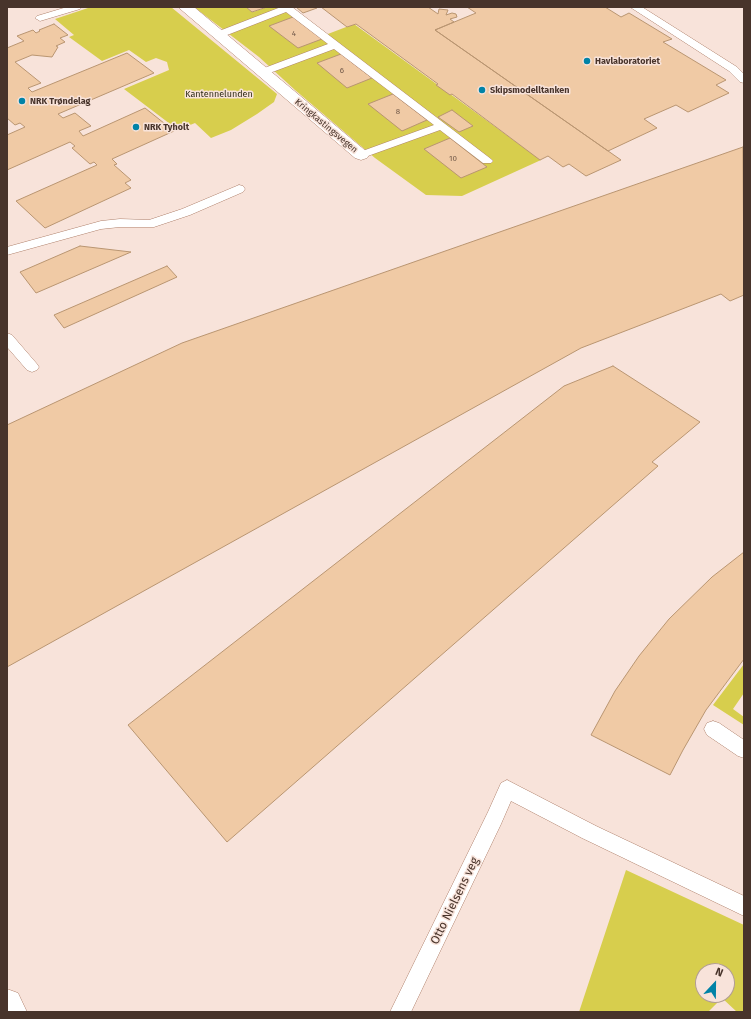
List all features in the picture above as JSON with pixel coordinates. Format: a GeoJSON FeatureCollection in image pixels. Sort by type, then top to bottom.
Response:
{"type":"FeatureCollection","features":[{"type":"Feature","properties":{"kind":"street","name":"Kringkastingsvegen"},"geometry":{"type":"LineString","coordinates":[[185,7],[361,155]]}},
{"type":"Feature","properties":{"kind":"street"},"geometry":{"type":"LineString","coordinates":[[7,1004],[12,1012]]}},
{"type":"Feature","properties":{"kind":"lane"},"geometry":{"type":"LineString","coordinates":[[40,18],[77,7]]}},
{"type":"Feature","properties":{"kind":"lane"},"geometry":{"type":"LineString","coordinates":[[635,7],[733,69],[744,80]]}},
{"type":"Feature","properties":{"kind":"lane"},"geometry":{"type":"LineString","coordinates":[[218,35],[287,8],[487,161]]}},
{"type":"Feature","properties":{"kind":"lane"},"geometry":{"type":"LineString","coordinates":[[263,72],[336,45]]}},
{"type":"Feature","properties":{"kind":"lane","name":"Kringkastingsvegen"},"geometry":{"type":"LineString","coordinates":[[361,155],[442,126]]}},
{"type":"Feature","properties":{"kind":"lane"},"geometry":{"type":"LineString","coordinates":[[7,251],[101,225],[120,223],[150,224],[186,212],[239,189]]}},
{"type":"Feature","properties":{"kind":"lane"},"geometry":{"type":"LineString","coordinates":[[7,338],[32,367]]}},
{"type":"Feature","properties":{"kind":"lane"},"geometry":{"type":"LineString","coordinates":[[714,728],[744,750]]}},
{"type":"Feature","properties":{"kind":"lane","name":"Otto Nielsens veg"},"geometry":{"type":"LineString","coordinates":[[400,1012],[495,818],[507,788],[589,832],[744,906]]}},
{"type":"Feature","properties":{"kind":"green space","name":"Kantennelunden"},"geometry":{"type":"Polygon","coordinates":[[[91,7],[171,7],[277,94],[274,102],[231,130],[211,138],[195,123],[178,130],[124,89],[169,70],[167,62],[156,58],[146,62],[129,50],[102,61],[69,37],[74,35],[55,19],[91,7]]]}},
{"type":"Feature","properties":{"kind":"green space"},"geometry":{"type":"Polygon","coordinates":[[[194,7],[246,7],[253,12],[267,7],[281,7],[320,37],[354,24],[541,160],[462,196],[426,195],[375,158],[295,90],[259,57],[194,7]]]}},
{"type":"Feature","properties":{"kind":"green space"},"geometry":{"type":"Polygon","coordinates":[[[744,664],[744,693],[733,709],[744,717],[744,725],[713,705],[744,664]]]}},
{"type":"Feature","properties":{"kind":"green space"},"geometry":{"type":"Polygon","coordinates":[[[626,870],[744,925],[744,1012],[737,1012],[727,1003],[735,1003],[735,963],[695,963],[695,1003],[717,1003],[708,1012],[579,1012],[626,870]]]}},
{"type":"Feature","properties":{"kind":"building"},"geometry":{"type":"Polygon","coordinates":[[[246,7],[267,7],[252,12],[246,7]]]}},
{"type":"Feature","properties":{"kind":"building"},"geometry":{"type":"Polygon","coordinates":[[[296,7],[315,7],[317,8],[303,13],[296,7]]]}},
{"type":"Feature","properties":{"kind":"building","name":"Skipsmodelltanken"},"geometry":{"type":"Polygon","coordinates":[[[321,7],[428,7],[438,14],[439,9],[448,10],[446,15],[452,13],[456,14],[457,17],[450,19],[454,22],[435,30],[621,160],[586,176],[569,164],[563,167],[548,156],[540,160],[452,94],[450,95],[436,85],[438,84],[356,24],[347,27],[321,7]]]}},
{"type":"Feature","properties":{"kind":"building","name":"Havlaboratoriet"},"geometry":{"type":"Polygon","coordinates":[[[467,7],[605,7],[621,17],[629,13],[672,39],[663,42],[726,80],[716,85],[729,93],[688,112],[676,105],[644,119],[657,128],[608,151],[435,30],[476,13],[467,7]]]}},
{"type":"Feature","properties":{"kind":"building"},"geometry":{"type":"Polygon","coordinates":[[[293,17],[322,39],[298,48],[269,26],[293,17]]]}},
{"type":"Feature","properties":{"kind":"building","name":"NRK Tyholt"},"geometry":{"type":"Polygon","coordinates":[[[54,24],[68,35],[60,38],[65,42],[56,46],[58,47],[52,57],[32,55],[15,62],[41,83],[28,88],[32,92],[127,53],[154,73],[58,114],[63,118],[75,113],[91,126],[79,131],[83,136],[145,108],[174,131],[112,159],[117,164],[114,165],[131,180],[125,183],[131,188],[45,228],[16,201],[97,165],[94,162],[90,164],[72,148],[75,146],[70,142],[7,170],[7,135],[25,127],[20,123],[15,125],[7,118],[7,48],[24,41],[17,36],[33,30],[36,33],[40,31],[39,30],[54,24]]]}},
{"type":"Feature","properties":{"kind":"building"},"geometry":{"type":"Polygon","coordinates":[[[341,54],[372,78],[347,88],[317,63],[341,54]]]}},
{"type":"Feature","properties":{"kind":"building"},"geometry":{"type":"Polygon","coordinates":[[[393,94],[427,120],[402,131],[368,104],[393,94]]]}},
{"type":"Feature","properties":{"kind":"building"},"geometry":{"type":"Polygon","coordinates":[[[452,110],[473,126],[459,132],[438,117],[452,110]]]}},
{"type":"Feature","properties":{"kind":"building"},"geometry":{"type":"Polygon","coordinates":[[[450,138],[487,167],[461,178],[424,149],[450,138]]]}},
{"type":"Feature","properties":{"kind":"building"},"geometry":{"type":"Polygon","coordinates":[[[743,147],[744,295],[730,301],[721,294],[581,348],[7,667],[7,425],[182,343],[743,147]]]}},
{"type":"Feature","properties":{"kind":"building"},"geometry":{"type":"Polygon","coordinates":[[[80,246],[131,252],[36,293],[20,272],[80,246]]]}},
{"type":"Feature","properties":{"kind":"building"},"geometry":{"type":"Polygon","coordinates":[[[167,266],[177,277],[64,328],[54,315],[167,266]]]}},
{"type":"Feature","properties":{"kind":"building"},"geometry":{"type":"Polygon","coordinates":[[[613,366],[700,422],[652,462],[658,466],[227,842],[128,725],[564,386],[613,366]]]}},
{"type":"Feature","properties":{"kind":"building"},"geometry":{"type":"Polygon","coordinates":[[[744,552],[744,659],[706,710],[670,775],[591,735],[615,691],[639,656],[669,619],[712,577],[744,552]]]}},
{"type":"Feature","properties":{"kind":"place","name":"Havlaboratoriet"},"geometry":{"type":"Point","coordinates":[587,61]}},
{"type":"Feature","properties":{"kind":"place","name":"Skipsmodelltanken"},"geometry":{"type":"Point","coordinates":[482,90]}},
{"type":"Feature","properties":{"kind":"place","name":"NRK Trøndelag"},"geometry":{"type":"Point","coordinates":[22,101]}},
{"type":"Feature","properties":{"kind":"place","name":"NRK Tyholt"},"geometry":{"type":"Point","coordinates":[136,127]}}]}
